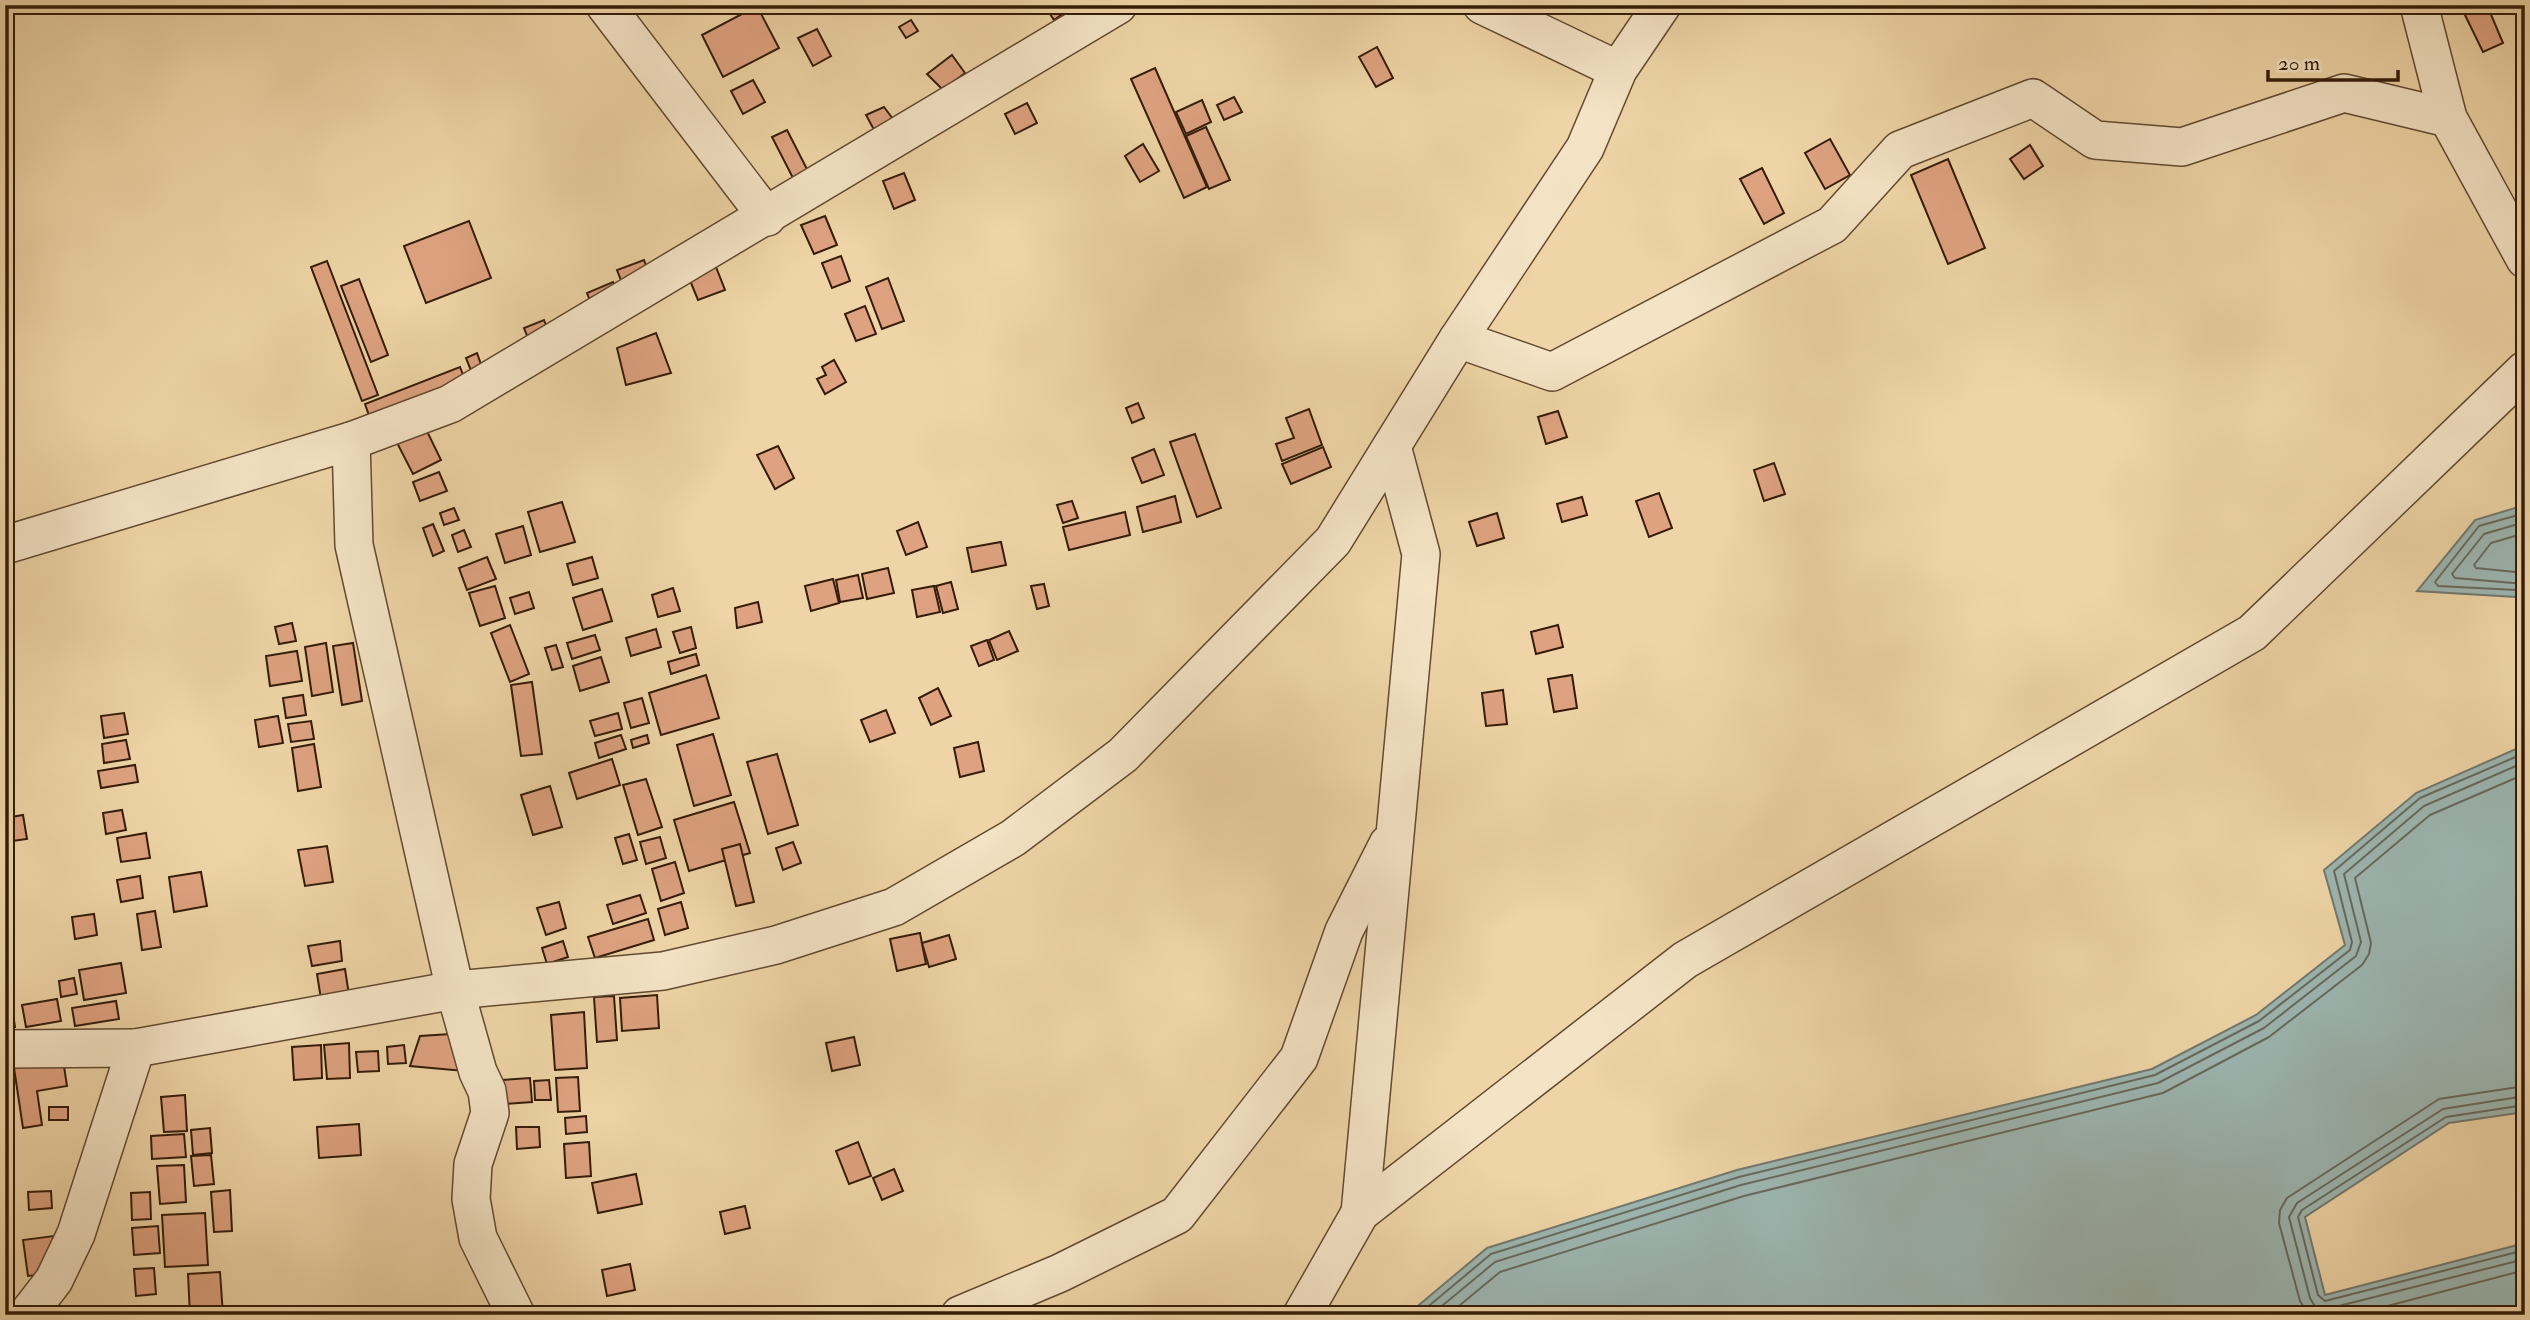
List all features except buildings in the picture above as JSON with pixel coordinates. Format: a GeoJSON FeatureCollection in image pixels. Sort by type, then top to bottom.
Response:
{"type":"FeatureCollection","features":[{"type":"Feature","properties":{"kind":"street"},"geometry":{"type":"LineString","coordinates":[[605,5],[767,217]]}},
{"type":"Feature","properties":{"kind":"street"},"geometry":{"type":"LineString","coordinates":[[5,545],[351,441],[450,404],[1118,5]]}},
{"type":"Feature","properties":{"kind":"street"},"geometry":{"type":"LineString","coordinates":[[1482,5],[1618,70]]}},
{"type":"Feature","properties":{"kind":"street"},"geometry":{"type":"LineString","coordinates":[[5,1049],[136,1048],[455,990],[663,971],[776,945],[894,907],[1013,838],[1124,755],[1333,541],[1458,339],[1585,148],[1618,70],[1662,5]]}},
{"type":"Feature","properties":{"kind":"street"},"geometry":{"type":"LineString","coordinates":[[2419,5],[2448,118],[2525,259]]}},
{"type":"Feature","properties":{"kind":"street"},"geometry":{"type":"LineString","coordinates":[[1458,339],[1552,372],[1832,225],[1900,150],[2033,99],[2095,140],[2182,147],[2344,93],[2448,118]]}},
{"type":"Feature","properties":{"kind":"street"},"geometry":{"type":"LineString","coordinates":[[1303,1315],[1360,1213],[1685,960],[2252,634],[2525,370]]}},
{"type":"Feature","properties":{"kind":"street"},"geometry":{"type":"LineString","coordinates":[[351,441],[354,545],[455,990],[478,1072],[487,1091],[489,1114],[473,1164],[472,1187],[478,1238],[516,1315]]}},
{"type":"Feature","properties":{"kind":"street"},"geometry":{"type":"LineString","coordinates":[[1360,1213],[1421,554],[1392,446]]}},
{"type":"Feature","properties":{"kind":"street"},"geometry":{"type":"LineString","coordinates":[[960,1315],[1060,1273],[1177,1215],[1298,1058],[1344,931],[1397,828]]}},
{"type":"Feature","properties":{"kind":"street"},"geometry":{"type":"LineString","coordinates":[[27,1315],[54,1280],[76,1234],[136,1048]]}},
{"type":"Feature","properties":{"kind":"water"},"geometry":{"type":"Polygon","coordinates":[[[2525,505],[2525,605],[2516,597],[2417,591],[2475,520],[2525,505]]]}},
{"type":"Feature","properties":{"kind":"water"},"geometry":{"type":"Polygon","coordinates":[[[2525,745],[2525,1112],[2449,1123],[2305,1217],[2325,1295],[2525,1243],[2525,1315],[1407,1315],[1487,1248],[1737,1170],[2152,1069],[2256,1015],[2345,945],[2324,870],[2416,793],[2525,745]]]}}]}
